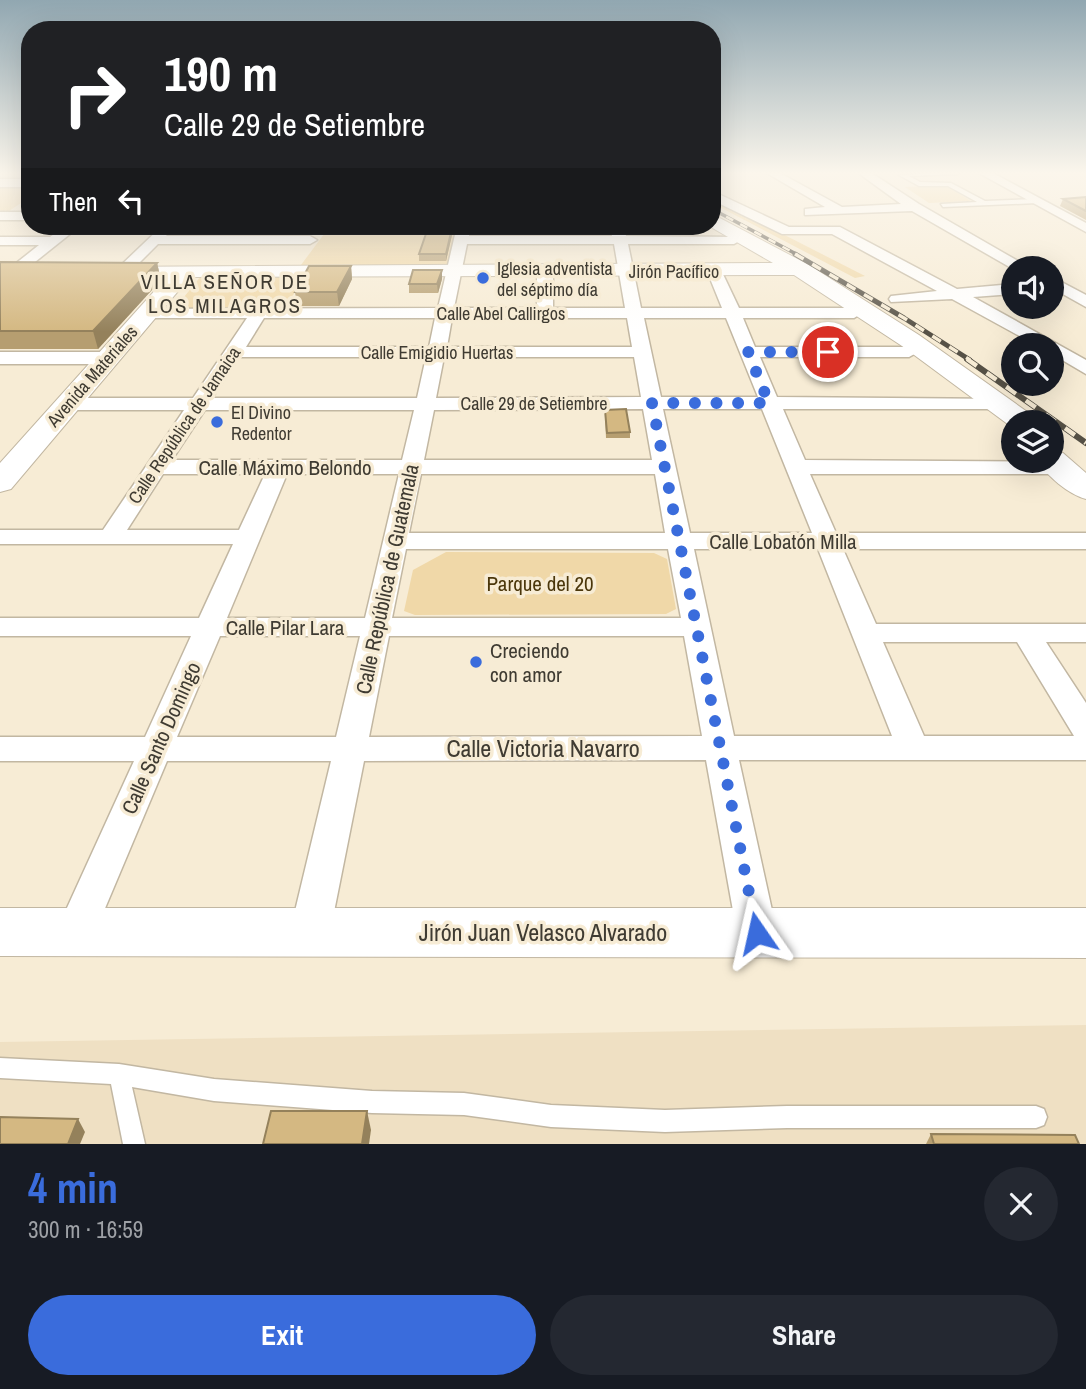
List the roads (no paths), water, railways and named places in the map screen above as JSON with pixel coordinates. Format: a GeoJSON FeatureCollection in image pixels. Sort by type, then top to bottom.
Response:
{"type":"FeatureCollection","features":[{"type":"Feature","properties":{"kind":"street"},"geometry":{"type":"LineString","coordinates":[[721,225],[794,270],[909,352],[1002,410]]}},
{"type":"Feature","properties":{"kind":"street"},"geometry":{"type":"LineString","coordinates":[[773,225],[799,232],[835,230],[1030,333]]}},
{"type":"Feature","properties":{"kind":"street"},"geometry":{"type":"LineString","coordinates":[[946,225],[1001,257]]}},
{"type":"Feature","properties":{"kind":"street"},"geometry":{"type":"LineString","coordinates":[[721,233],[857,303],[989,403],[1001,416]]}},
{"type":"Feature","properties":{"kind":"street"},"geometry":{"type":"LineString","coordinates":[[8,271],[62,235]]}},
{"type":"Feature","properties":{"kind":"street"},"geometry":{"type":"LineString","coordinates":[[123,271],[159,235]]}},
{"type":"Feature","properties":{"kind":"street"},"geometry":{"type":"LineString","coordinates":[[291,271],[313,235]]}},
{"type":"Feature","properties":{"kind":"street","name":"Calle República de Guatemala"},"geometry":{"type":"LineString","coordinates":[[310,932],[462,235]]}},
{"type":"Feature","properties":{"kind":"street"},"geometry":{"type":"LineString","coordinates":[[618,235],[757,933]]}},
{"type":"Feature","properties":{"kind":"street"},"geometry":{"type":"LineString","coordinates":[[651,235],[734,240]]}},
{"type":"Feature","properties":{"kind":"street"},"geometry":{"type":"LineString","coordinates":[[154,240],[310,240]]}},
{"type":"Feature","properties":{"kind":"street"},"geometry":{"type":"LineString","coordinates":[[0,241],[54,241]]}},
{"type":"Feature","properties":{"kind":"street","name":"Jirón Pacífico"},"geometry":{"type":"LineString","coordinates":[[96,271],[794,270]]}},
{"type":"Feature","properties":{"kind":"street"},"geometry":{"type":"LineString","coordinates":[[8,271],[55,271]]}},
{"type":"Feature","properties":{"kind":"street","name":"Avenida Materiales"},"geometry":{"type":"LineString","coordinates":[[0,482],[184,271]]}},
{"type":"Feature","properties":{"kind":"street"},"geometry":{"type":"LineString","coordinates":[[545,271],[545,313]]}},
{"type":"Feature","properties":{"kind":"street"},"geometry":{"type":"LineString","coordinates":[[715,271],[913,748]]}},
{"type":"Feature","properties":{"kind":"street"},"geometry":{"type":"LineString","coordinates":[[1064,284],[1086,284]]}},
{"type":"Feature","properties":{"kind":"street"},"geometry":{"type":"LineString","coordinates":[[897,299],[1001,290]]}},
{"type":"Feature","properties":{"kind":"street"},"geometry":{"type":"LineString","coordinates":[[1064,290],[1086,302]]}},
{"type":"Feature","properties":{"kind":"street","name":"Calle Abel Callirgos"},"geometry":{"type":"LineString","coordinates":[[147,313],[855,313]]}},
{"type":"Feature","properties":{"kind":"street","name":"Calle República de Jamaica"},"geometry":{"type":"LineString","coordinates":[[110,537],[259,313]]}},
{"type":"Feature","properties":{"kind":"street","name":"Calle Emigidio Huertas"},"geometry":{"type":"LineString","coordinates":[[233,352],[642,352]]}},
{"type":"Feature","properties":{"kind":"street"},"geometry":{"type":"LineString","coordinates":[[748,352],[909,352]]}},
{"type":"Feature","properties":{"kind":"street"},"geometry":{"type":"LineString","coordinates":[[1064,354],[1086,368]]}},
{"type":"Feature","properties":{"kind":"street"},"geometry":{"type":"LineString","coordinates":[[0,358],[108,358]]}},
{"type":"Feature","properties":{"kind":"street","name":"Calle 29 de Setiembre"},"geometry":{"type":"LineString","coordinates":[[68,404],[989,403]]}},
{"type":"Feature","properties":{"kind":"street"},"geometry":{"type":"LineString","coordinates":[[796,467],[1001,462]]}},
{"type":"Feature","properties":{"kind":"street"},"geometry":{"type":"LineString","coordinates":[[1064,462],[1086,489]]}},
{"type":"Feature","properties":{"kind":"street","name":"Calle Máximo Belondo"},"geometry":{"type":"LineString","coordinates":[[157,467],[664,467]]}},
{"type":"Feature","properties":{"kind":"street","name":"Calle Santo Domingo"},"geometry":{"type":"LineString","coordinates":[[76,932],[279,467]]}},
{"type":"Feature","properties":{"kind":"street"},"geometry":{"type":"LineString","coordinates":[[0,537],[248,537]]}},
{"type":"Feature","properties":{"kind":"street","name":"Calle Lobatón Milla"},"geometry":{"type":"LineString","coordinates":[[395,541],[1086,541]]}},
{"type":"Feature","properties":{"kind":"street","name":"Calle Pilar Lara"},"geometry":{"type":"LineString","coordinates":[[0,627],[696,627]]}},
{"type":"Feature","properties":{"kind":"street"},"geometry":{"type":"LineString","coordinates":[[865,633],[1086,633]]}},
{"type":"Feature","properties":{"kind":"street"},"geometry":{"type":"LineString","coordinates":[[1026,633],[1086,729]]}},
{"type":"Feature","properties":{"kind":"street","name":"Calle Victoria Navarro"},"geometry":{"type":"LineString","coordinates":[[0,749],[1086,748]]}},
{"type":"Feature","properties":{"kind":"street","name":"Jirón Juan Velasco Alvarado"},"geometry":{"type":"LineString","coordinates":[[0,932],[1086,933]]}},
{"type":"Feature","properties":{"kind":"lane"},"geometry":{"type":"LineString","coordinates":[[0,1068],[119,1074],[214,1090],[372,1102],[464,1104],[551,1116],[665,1121],[787,1117],[1036,1117]]}},
{"type":"Feature","properties":{"kind":"lane"},"geometry":{"type":"LineString","coordinates":[[119,1074],[134,1144]]}},
{"type":"Feature","properties":{"kind":"railway"},"geometry":{"type":"LineString","coordinates":[[743,225],[798,255]]}},
{"type":"Feature","properties":{"kind":"railway"},"geometry":{"type":"LineString","coordinates":[[795,254],[970,360]]}},
{"type":"Feature","properties":{"kind":"railway"},"geometry":{"type":"LineString","coordinates":[[967,359],[1086,443]]}},
{"type":"Feature","properties":{"kind":"place","name":"Iglesia adventista del séptimo día"},"geometry":{"type":"Point","coordinates":[483,278]}},
{"type":"Feature","properties":{"kind":"place","name":"El Divino Redentor"},"geometry":{"type":"Point","coordinates":[217,422]}},
{"type":"Feature","properties":{"kind":"place","name":"Creciendo con amor"},"geometry":{"type":"Point","coordinates":[476,662]}},
{"type":"Feature","properties":{"kind":"district","name":"VILLA SEÑOR DE LOS MILAGROS"},"geometry":{"type":"Point","coordinates":[225,293]}},
{"type":"Feature","properties":{"kind":"park label","name":"Parque del 20"},"geometry":{"type":"Point","coordinates":[540,583]}}]}
